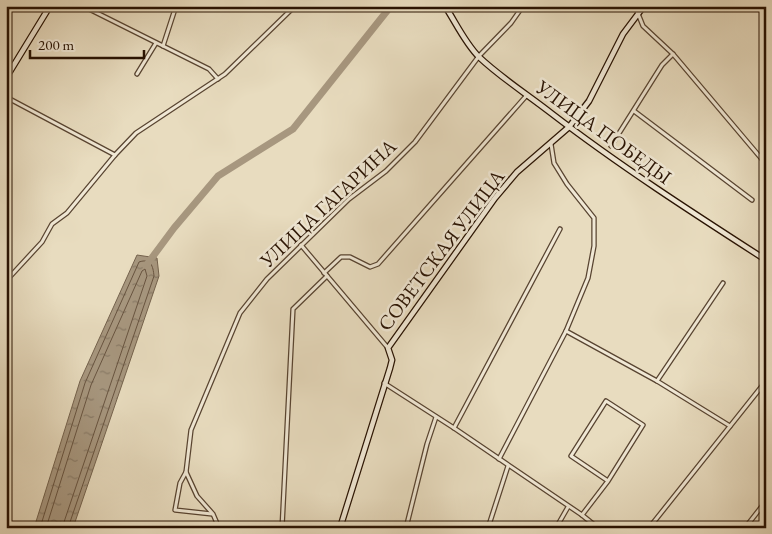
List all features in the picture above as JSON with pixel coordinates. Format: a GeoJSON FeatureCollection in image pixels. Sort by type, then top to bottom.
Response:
{"type":"FeatureCollection","features":[{"type":"Feature","properties":{"kind":"street"},"geometry":{"type":"LineString","coordinates":[[6,78],[50,6]]}},
{"type":"Feature","properties":{"kind":"street"},"geometry":{"type":"LineString","coordinates":[[83,6],[209,69],[218,79]]}},
{"type":"Feature","properties":{"kind":"street"},"geometry":{"type":"LineString","coordinates":[[163,46],[176,6]]}},
{"type":"Feature","properties":{"kind":"street"},"geometry":{"type":"LineString","coordinates":[[6,281],[42,242],[52,224],[67,214],[115,155],[136,133],[225,74],[295,6]]}},
{"type":"Feature","properties":{"kind":"street","name":"УЛИЦА ПОБЕДЫ"},"geometry":{"type":"LineString","coordinates":[[445,6],[479,56],[527,95],[569,127],[672,199],[766,260]]}},
{"type":"Feature","properties":{"kind":"street","name":"УЛИЦА ГАГАРИНА"},"geometry":{"type":"LineString","coordinates":[[213,514],[175,510],[180,483],[186,472],[191,430],[240,313],[267,280],[301,245],[349,199],[386,171],[416,142],[479,56],[511,22],[523,6]]}},
{"type":"Feature","properties":{"kind":"street"},"geometry":{"type":"LineString","coordinates":[[635,6],[642,26],[673,54],[766,164]]}},
{"type":"Feature","properties":{"kind":"street","name":"СОВЕТСКАЯ УЛИЦА"},"geometry":{"type":"LineString","coordinates":[[388,348],[495,198],[517,172],[569,127],[589,101],[623,34],[644,6]]}},
{"type":"Feature","properties":{"kind":"street"},"geometry":{"type":"LineString","coordinates":[[137,74],[156,43]]}},
{"type":"Feature","properties":{"kind":"street"},"geometry":{"type":"LineString","coordinates":[[611,146],[662,65],[673,54]]}},
{"type":"Feature","properties":{"kind":"street"},"geometry":{"type":"LineString","coordinates":[[282,528],[293,309],[341,257],[350,257],[370,267],[378,264],[527,95]]}},
{"type":"Feature","properties":{"kind":"street"},"geometry":{"type":"LineString","coordinates":[[6,97],[115,155]]}},
{"type":"Feature","properties":{"kind":"street"},"geometry":{"type":"LineString","coordinates":[[634,111],[752,200]]}},
{"type":"Feature","properties":{"kind":"street"},"geometry":{"type":"LineString","coordinates":[[499,459],[566,330],[588,278],[594,246],[594,218],[567,184],[554,163],[551,144]]}},
{"type":"Feature","properties":{"kind":"street"},"geometry":{"type":"LineString","coordinates":[[454,428],[560,229]]}},
{"type":"Feature","properties":{"kind":"street"},"geometry":{"type":"LineString","coordinates":[[301,245],[388,348],[392,360],[340,528]]}},
{"type":"Feature","properties":{"kind":"street"},"geometry":{"type":"LineString","coordinates":[[657,381],[722,283]]}},
{"type":"Feature","properties":{"kind":"street"},"geometry":{"type":"LineString","coordinates":[[566,330],[657,381],[730,426]]}},
{"type":"Feature","properties":{"kind":"street"},"geometry":{"type":"LineString","coordinates":[[649,528],[766,381]]}},
{"type":"Feature","properties":{"kind":"street"},"geometry":{"type":"LineString","coordinates":[[384,383],[454,428],[568,507],[582,514],[598,528]]}},
{"type":"Feature","properties":{"kind":"street"},"geometry":{"type":"LineString","coordinates":[[582,514],[608,481],[643,425],[606,401],[571,456],[608,481]]}},
{"type":"Feature","properties":{"kind":"street"},"geometry":{"type":"LineString","coordinates":[[406,528],[427,444],[436,417]]}},
{"type":"Feature","properties":{"kind":"street"},"geometry":{"type":"LineString","coordinates":[[488,528],[508,466]]}},
{"type":"Feature","properties":{"kind":"street"},"geometry":{"type":"LineString","coordinates":[[186,472],[197,496],[213,514],[219,528]]}},
{"type":"Feature","properties":{"kind":"street"},"geometry":{"type":"LineString","coordinates":[[745,528],[766,501]]}},
{"type":"Feature","properties":{"kind":"street"},"geometry":{"type":"LineString","coordinates":[[556,528],[568,507]]}},
{"type":"Feature","properties":{"kind":"water"},"geometry":{"type":"Polygon","coordinates":[[[137,255],[157,258],[159,276],[73,528],[34,528],[80,381],[137,255]]]}},
{"type":"Feature","properties":{"kind":"waterway"},"geometry":{"type":"LineString","coordinates":[[148,263],[174,228],[218,176],[293,129],[391,6]]}}]}
